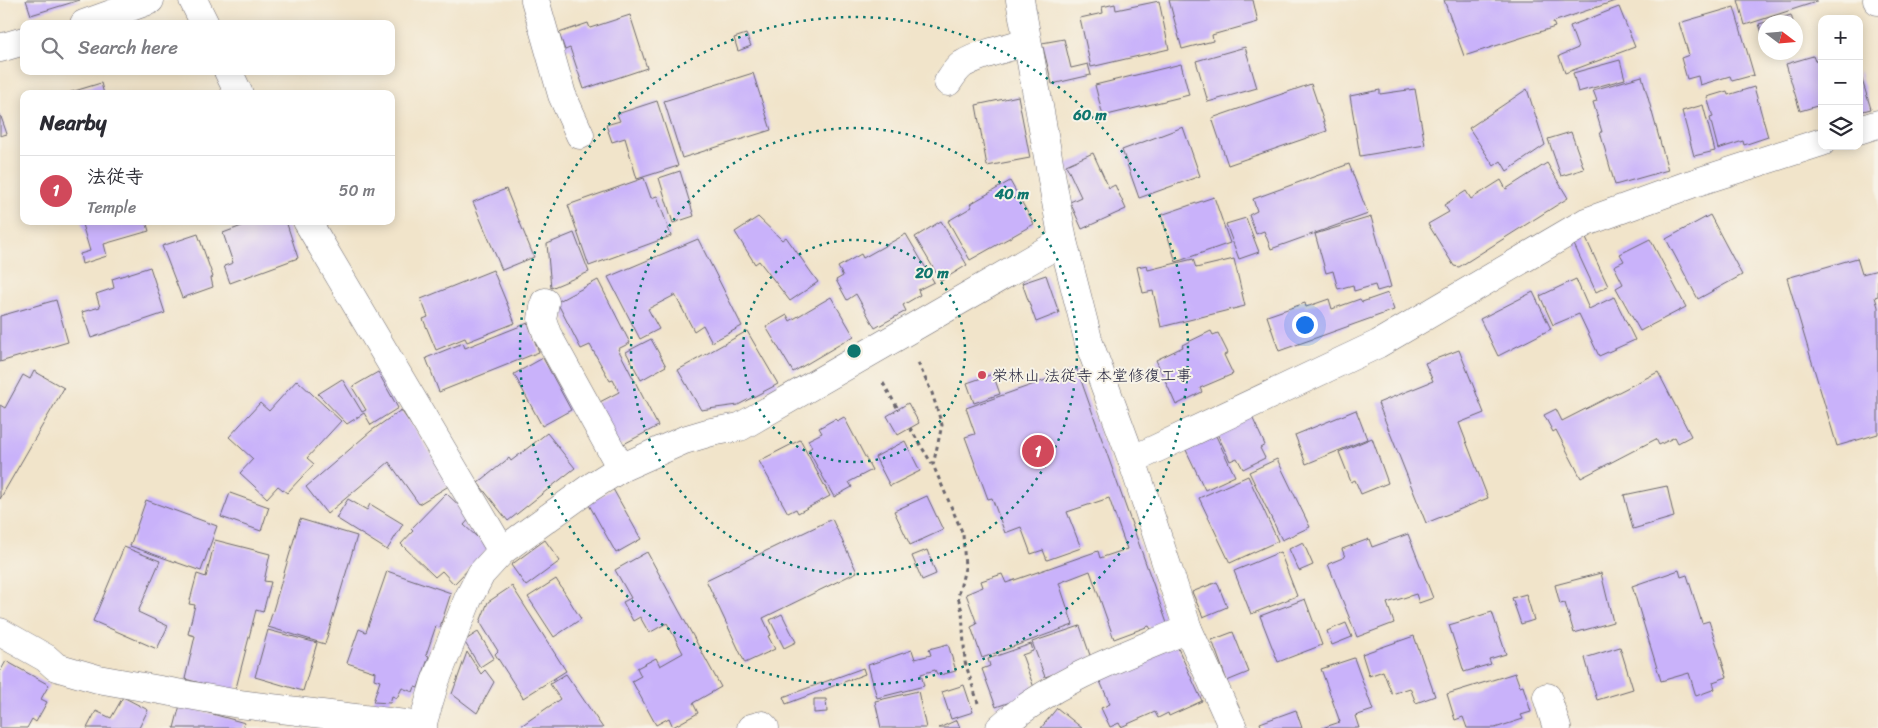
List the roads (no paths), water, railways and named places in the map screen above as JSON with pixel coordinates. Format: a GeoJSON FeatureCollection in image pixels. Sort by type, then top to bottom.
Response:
{"type":"FeatureCollection","features":[{"type":"Feature","properties":{"kind":"street"},"geometry":{"type":"LineString","coordinates":[[95,20],[150,0]]}},
{"type":"Feature","properties":{"kind":"street"},"geometry":{"type":"LineString","coordinates":[[194,0],[203,20]]}},
{"type":"Feature","properties":{"kind":"street"},"geometry":{"type":"LineString","coordinates":[[535,0],[562,95],[580,135]]}},
{"type":"Feature","properties":{"kind":"street"},"geometry":{"type":"LineString","coordinates":[[1020,0],[1064,241],[1089,344],[1132,460],[1188,629],[1233,728]]}},
{"type":"Feature","properties":{"kind":"street"},"geometry":{"type":"LineString","coordinates":[[0,48],[20,42]]}},
{"type":"Feature","properties":{"kind":"street"},"geometry":{"type":"LineString","coordinates":[[948,82],[954,72],[963,64],[1027,42]]}},
{"type":"Feature","properties":{"kind":"street"},"geometry":{"type":"LineString","coordinates":[[230,75],[237,90]]}},
{"type":"Feature","properties":{"kind":"street"},"geometry":{"type":"LineString","coordinates":[[1863,129],[1878,124]]}},
{"type":"Feature","properties":{"kind":"street"},"geometry":{"type":"LineString","coordinates":[[1132,460],[1378,344],[1586,222],[1691,184],[1818,143]]}},
{"type":"Feature","properties":{"kind":"street"},"geometry":{"type":"LineString","coordinates":[[309,225],[502,551]]}},
{"type":"Feature","properties":{"kind":"street"},"geometry":{"type":"LineString","coordinates":[[0,632],[46,658],[56,667],[98,679],[239,704],[422,727],[435,682],[468,598],[480,574],[502,551],[588,489],[621,468],[684,440],[711,432],[740,427],[1064,241]]}},
{"type":"Feature","properties":{"kind":"street"},"geometry":{"type":"LineString","coordinates":[[545,302],[542,319],[547,334],[621,468]]}},
{"type":"Feature","properties":{"kind":"street"},"geometry":{"type":"LineString","coordinates":[[1000,728],[1033,702],[1066,683],[1099,666],[1188,629]]}},
{"type":"Feature","properties":{"kind":"street"},"geometry":{"type":"LineString","coordinates":[[1547,697],[1557,728]]}},
{"type":"Feature","properties":{"kind":"street"},"geometry":{"type":"LineString","coordinates":[[751,728],[762,725],[765,728]]}},
{"type":"Feature","properties":{"kind":"place","name":"栄林山 法従寺 本堂修復工事"},"geometry":{"type":"Point","coordinates":[982,375]}},
{"type":"Feature","properties":{"kind":"place","name":"法従寺"},"geometry":{"type":"Point","coordinates":[1038,451]}}]}
